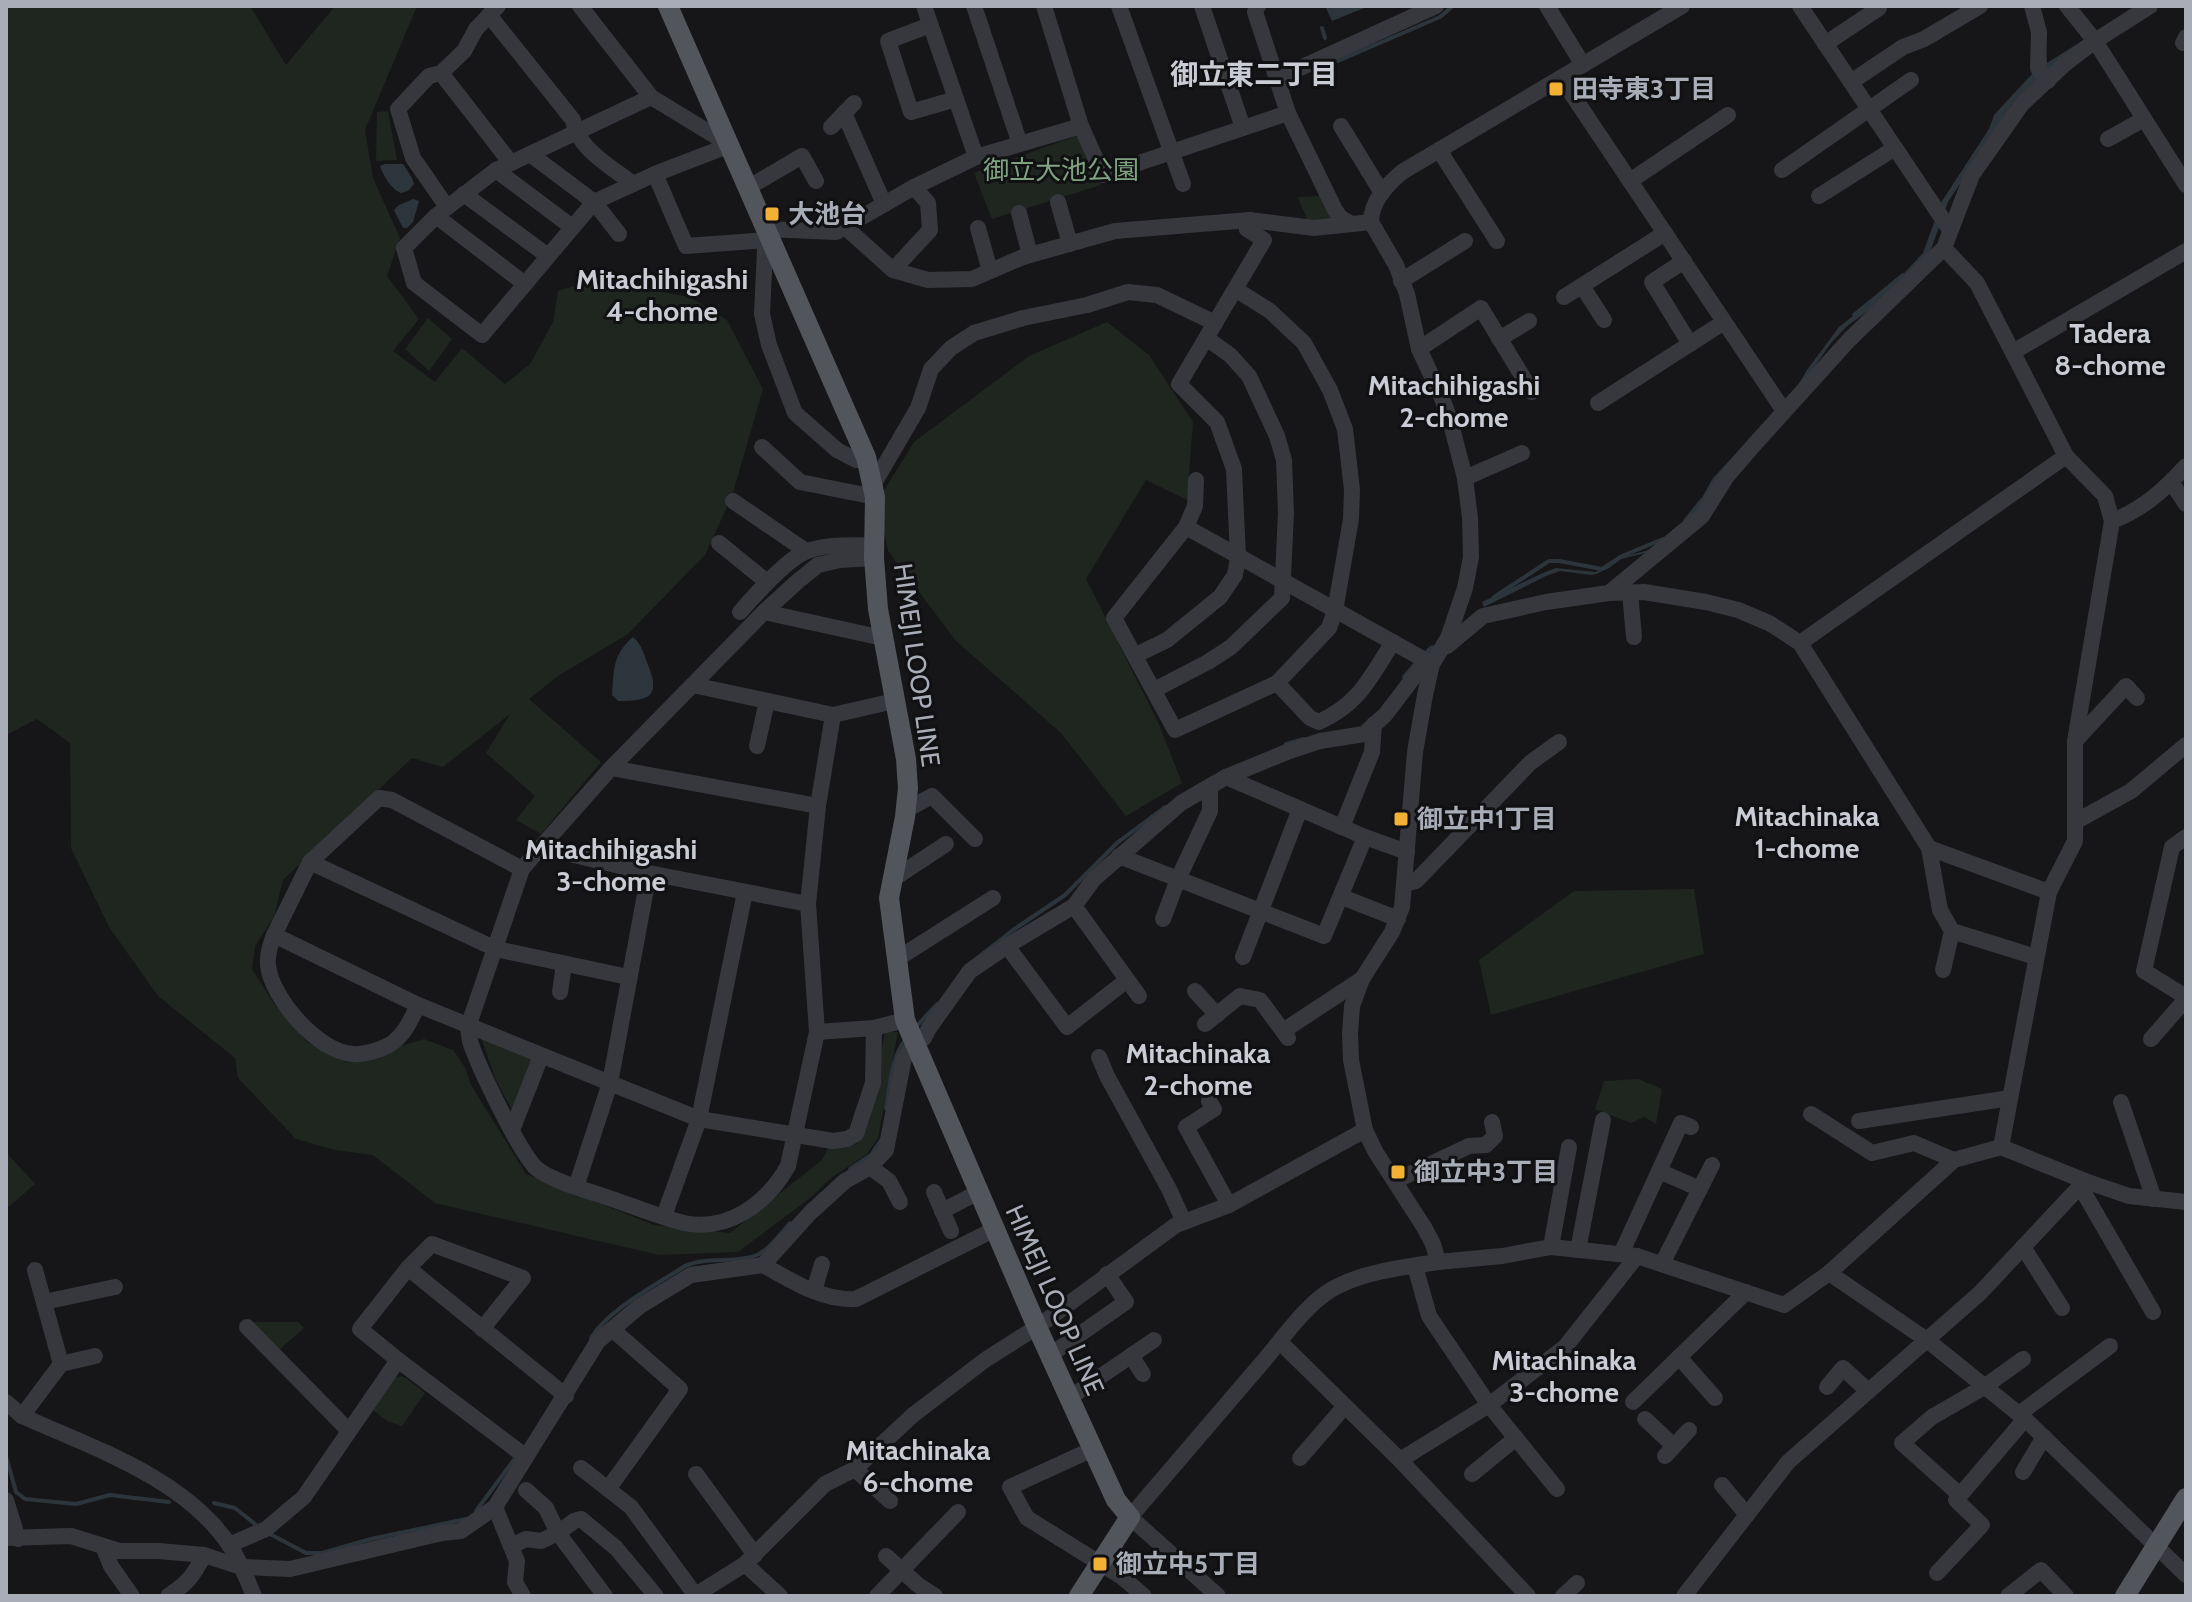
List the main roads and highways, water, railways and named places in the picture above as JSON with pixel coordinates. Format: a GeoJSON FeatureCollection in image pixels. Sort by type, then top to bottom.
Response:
{"type":"FeatureCollection","features":[{"type":"Feature","properties":{"kind":"main road","name":"HIMEJI LOOP LINE"},"geometry":{"type":"LineString","coordinates":[[668,6],[866,457],[874,491],[874,551],[883,638],[906,759],[906,810],[889,898],[910,1032],[1069,1398],[1116,1500],[1130,1517],[1079,1596]]}},
{"type":"Feature","properties":{"kind":"main road"},"geometry":{"type":"LineString","coordinates":[[2125,1596],[2186,1498]]}},
{"type":"Feature","properties":{"kind":"waterway"},"geometry":{"type":"LineString","coordinates":[[1338,61],[1440,17],[1453,6]]}},
{"type":"Feature","properties":{"kind":"waterway"},"geometry":{"type":"LineString","coordinates":[[1322,28],[1325,38]]}},
{"type":"Feature","properties":{"kind":"waterway"},"geometry":{"type":"LineString","coordinates":[[1998,123],[2010,108]]}},
{"type":"Feature","properties":{"kind":"waterway"},"geometry":{"type":"LineString","coordinates":[[1854,315],[1903,275]]}},
{"type":"Feature","properties":{"kind":"waterway"},"geometry":{"type":"LineString","coordinates":[[1685,521],[1702,500]]}},
{"type":"Feature","properties":{"kind":"waterway"},"geometry":{"type":"LineString","coordinates":[[1494,597],[1549,561],[1602,569],[1622,556],[1663,539]]}},
{"type":"Feature","properties":{"kind":"waterway"},"geometry":{"type":"LineString","coordinates":[[1425,654],[1432,647]]}},
{"type":"Feature","properties":{"kind":"waterway"},"geometry":{"type":"LineString","coordinates":[[1404,677],[1416,663]]}},
{"type":"Feature","properties":{"kind":"waterway"},"geometry":{"type":"LineString","coordinates":[[1286,744],[1304,739]]}},
{"type":"Feature","properties":{"kind":"waterway"},"geometry":{"type":"LineString","coordinates":[[967,966],[1065,895],[1117,843],[1165,807]]}},
{"type":"Feature","properties":{"kind":"waterway"},"geometry":{"type":"LineString","coordinates":[[916,1027],[937,1004]]}},
{"type":"Feature","properties":{"kind":"waterway"},"geometry":{"type":"LineString","coordinates":[[886,1108],[894,1064],[905,1040]]}},
{"type":"Feature","properties":{"kind":"waterway"},"geometry":{"type":"LineString","coordinates":[[850,1169],[871,1155],[881,1140]]}},
{"type":"Feature","properties":{"kind":"waterway"},"geometry":{"type":"LineString","coordinates":[[591,1338],[621,1307],[685,1266],[757,1255],[790,1223]]}},
{"type":"Feature","properties":{"kind":"waterway"},"geometry":{"type":"LineString","coordinates":[[6,1456],[16,1492],[25,1499],[76,1504],[110,1495],[169,1502]]}},
{"type":"Feature","properties":{"kind":"waterway"},"geometry":{"type":"LineString","coordinates":[[476,1511],[516,1457]]}},
{"type":"Feature","properties":{"kind":"waterway"},"geometry":{"type":"LineString","coordinates":[[214,1503],[235,1508],[260,1528]]}},
{"type":"Feature","properties":{"kind":"waterway"},"geometry":{"type":"LineString","coordinates":[[268,1533],[306,1553],[322,1553],[466,1519]]}},
{"type":"Feature","properties":{"kind":"place","name":"田寺東3丁目"},"geometry":{"type":"Point","coordinates":[1556,89]}},
{"type":"Feature","properties":{"kind":"place","name":"大池台"},"geometry":{"type":"Point","coordinates":[772,214]}},
{"type":"Feature","properties":{"kind":"place","name":"御立中1丁目"},"geometry":{"type":"Point","coordinates":[1401,819]}},
{"type":"Feature","properties":{"kind":"place","name":"御立中3丁目"},"geometry":{"type":"Point","coordinates":[1398,1172]}},
{"type":"Feature","properties":{"kind":"place","name":"御立中5丁目"},"geometry":{"type":"Point","coordinates":[1100,1564]}},
{"type":"Feature","properties":{"kind":"district","name":"御立東二丁目"},"geometry":{"type":"Point","coordinates":[1254,74]}},
{"type":"Feature","properties":{"kind":"district","name":"Mitachihigashi 4-chome"},"geometry":{"type":"Point","coordinates":[662,295]}},
{"type":"Feature","properties":{"kind":"district","name":"Tadera 8-chome"},"geometry":{"type":"Point","coordinates":[2110,349]}},
{"type":"Feature","properties":{"kind":"district","name":"Mitachihigashi 2-chome"},"geometry":{"type":"Point","coordinates":[1454,401]}},
{"type":"Feature","properties":{"kind":"district","name":"Mitachinaka 1-chome"},"geometry":{"type":"Point","coordinates":[1807,832]}},
{"type":"Feature","properties":{"kind":"district","name":"Mitachihigashi 3-chome"},"geometry":{"type":"Point","coordinates":[611,865]}},
{"type":"Feature","properties":{"kind":"district","name":"Mitachinaka 2-chome"},"geometry":{"type":"Point","coordinates":[1198,1069]}},
{"type":"Feature","properties":{"kind":"district","name":"Mitachinaka 3-chome"},"geometry":{"type":"Point","coordinates":[1564,1376]}},
{"type":"Feature","properties":{"kind":"district","name":"Mitachinaka 6-chome"},"geometry":{"type":"Point","coordinates":[918,1466]}},
{"type":"Feature","properties":{"kind":"park label","name":"御立大池公園"},"geometry":{"type":"Point","coordinates":[1061,170]}}]}
